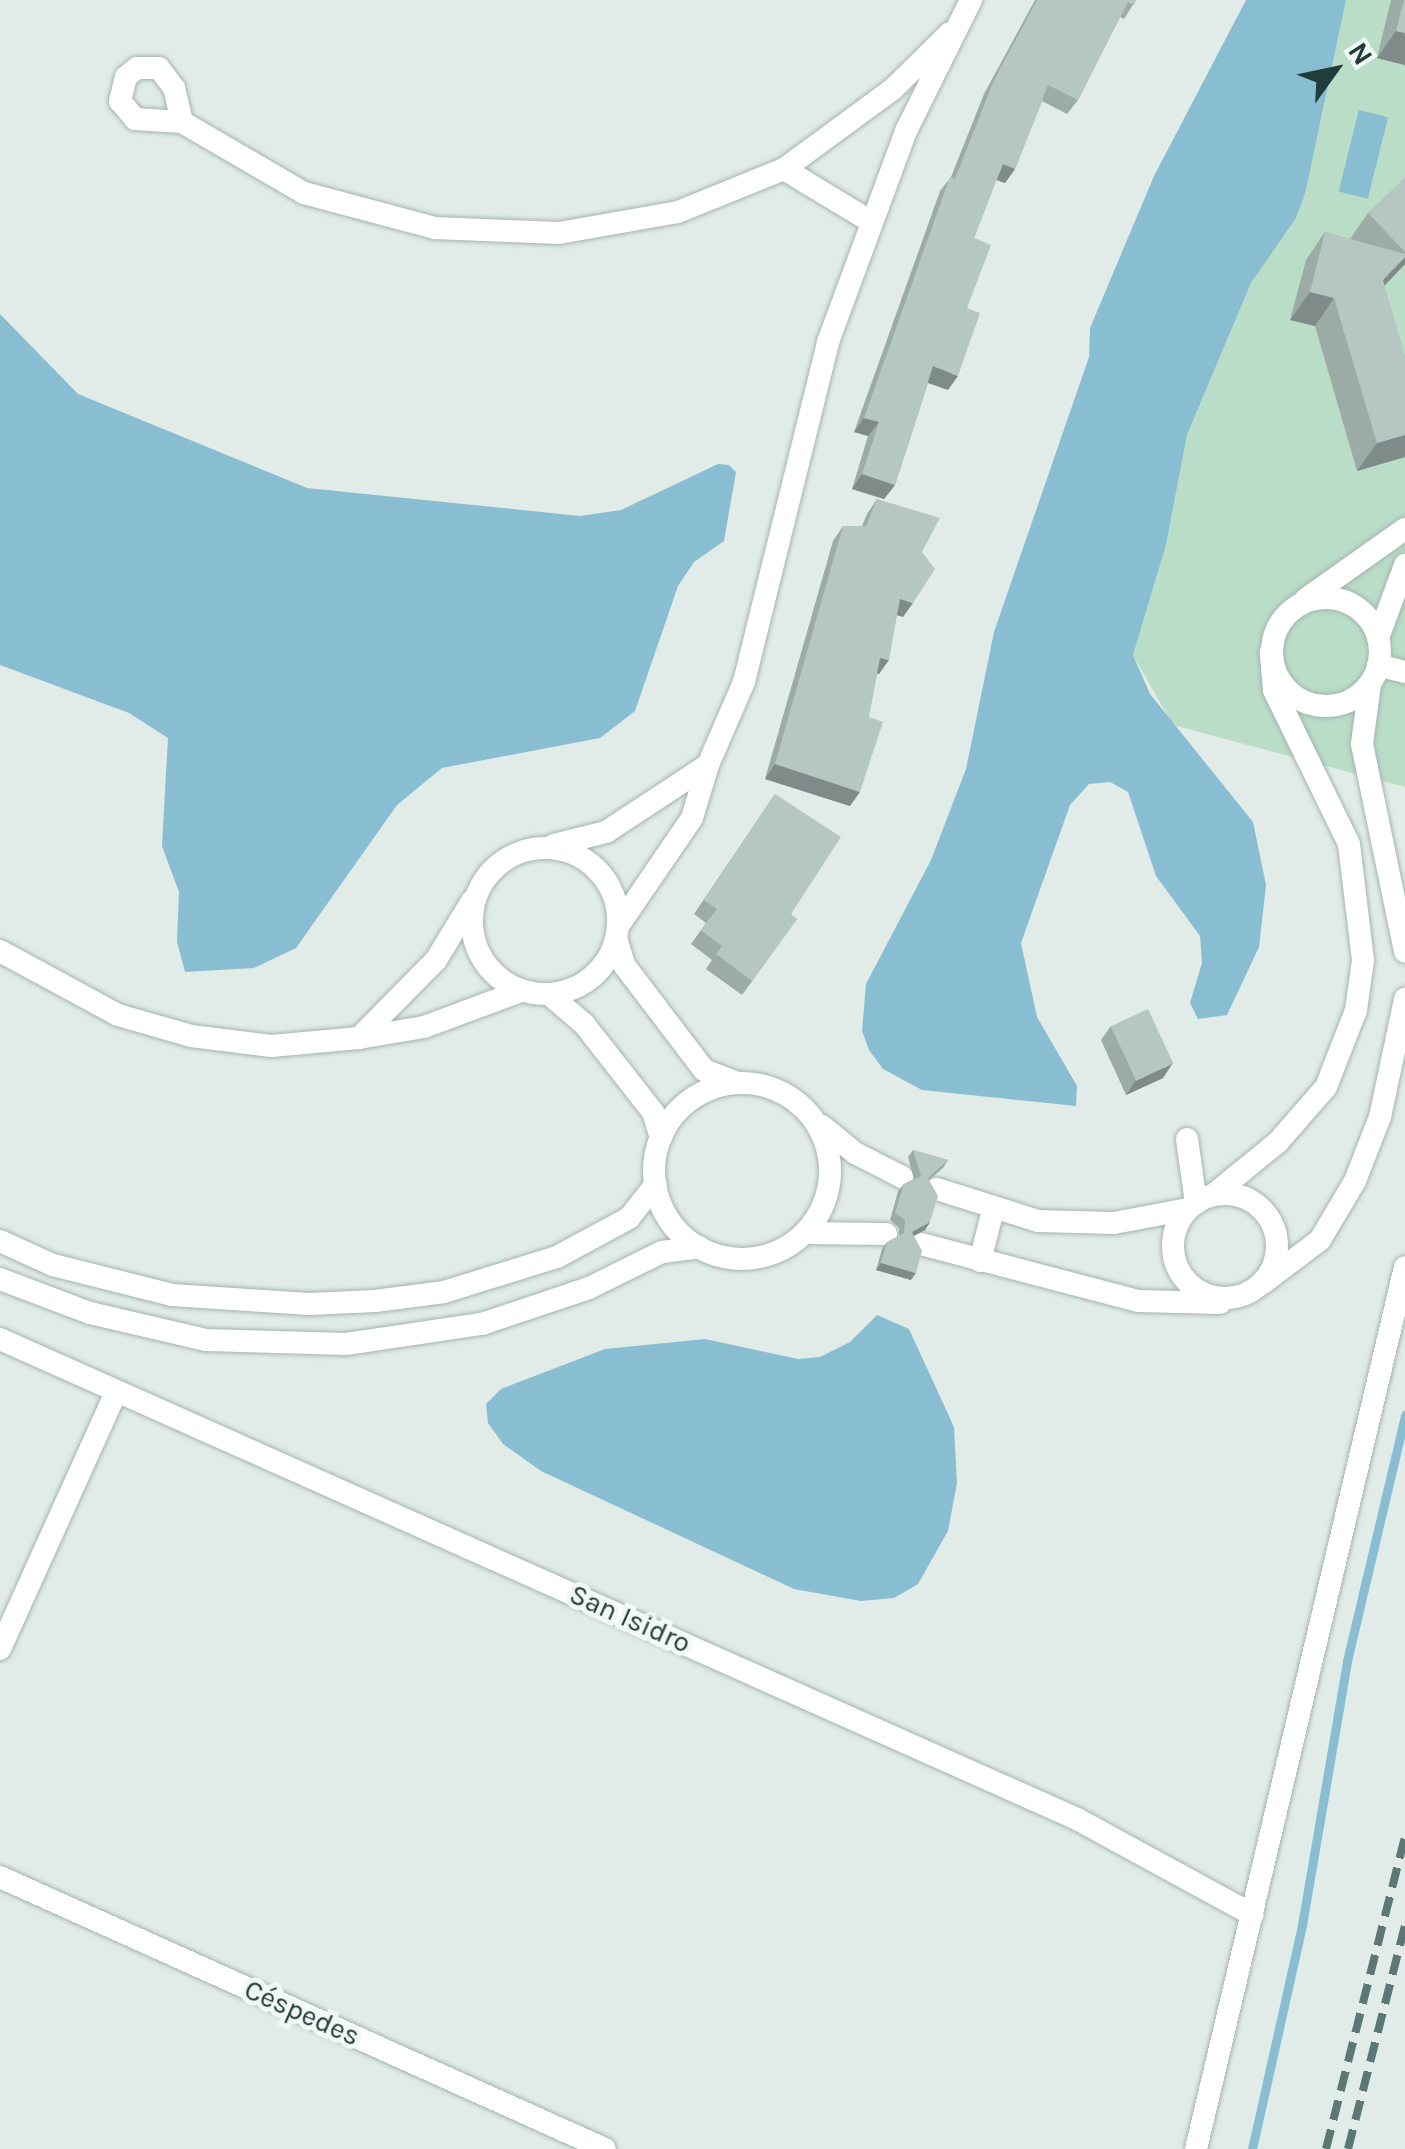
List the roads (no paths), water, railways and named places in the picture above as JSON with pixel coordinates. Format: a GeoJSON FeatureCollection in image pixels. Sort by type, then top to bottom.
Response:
{"type":"FeatureCollection","features":[{"type":"Feature","properties":{"kind":"street"},"geometry":{"type":"LineString","coordinates":[[550,995],[597,973],[618,932],[692,818],[708,765],[739,700],[801,430],[870,222],[950,33],[971,0]]}},
{"type":"Feature","properties":{"kind":"street"},"geometry":{"type":"LineString","coordinates":[[182,122],[304,193],[371,214],[497,235],[640,221],[730,195],[784,169],[892,89],[950,33]]}},
{"type":"Feature","properties":{"kind":"street"},"geometry":{"type":"LineString","coordinates":[[784,169],[870,222]]}},
{"type":"Feature","properties":{"kind":"street"},"geometry":{"type":"LineString","coordinates":[[1239,1298],[1200,1292],[1180,1272],[1173,1244],[1199,1202],[1278,1142],[1326,1087],[1356,1010],[1363,960],[1363,916],[1349,844],[1274,690],[1272,652],[1280,622],[1295,607],[1405,529]]}},
{"type":"Feature","properties":{"kind":"street"},"geometry":{"type":"LineString","coordinates":[[1405,565],[1378,638],[1362,744],[1405,952]]}},
{"type":"Feature","properties":{"kind":"street"},"geometry":{"type":"LineString","coordinates":[[1295,607],[1324,598],[1344,601],[1369,619],[1378,638]]}},
{"type":"Feature","properties":{"kind":"street"},"geometry":{"type":"LineString","coordinates":[[1272,652],[1285,688],[1310,704],[1347,702],[1374,675],[1405,672]]}},
{"type":"Feature","properties":{"kind":"street"},"geometry":{"type":"LineString","coordinates":[[359,1038],[436,960],[502,860],[606,832],[708,765]]}},
{"type":"Feature","properties":{"kind":"street"},"geometry":{"type":"LineString","coordinates":[[543,848],[582,857],[602,875],[631,976],[704,1070],[773,1088],[855,1154],[902,1178]]}},
{"type":"Feature","properties":{"kind":"street"},"geometry":{"type":"LineString","coordinates":[[476,894],[471,920],[481,958],[521,991]]}},
{"type":"Feature","properties":{"kind":"street"},"geometry":{"type":"LineString","coordinates":[[0,950],[118,1015],[191,1036],[272,1046],[424,1027],[521,991],[550,995],[584,1024],[653,1112],[661,1138],[656,1184],[675,1227],[700,1247],[730,1258],[763,1256],[804,1232],[822,1207],[830,1178],[814,1118]]}},
{"type":"Feature","properties":{"kind":"street"},"geometry":{"type":"LineString","coordinates":[[921,1244],[1139,1301],[1192,1306],[1239,1298],[1320,1240],[1348,1196],[1380,1117],[1405,999]]}},
{"type":"Feature","properties":{"kind":"street"},"geometry":{"type":"LineString","coordinates":[[661,1138],[692,1098],[740,1082]]}},
{"type":"Feature","properties":{"kind":"street"},"geometry":{"type":"LineString","coordinates":[[1187,1139],[1199,1202]]}},
{"type":"Feature","properties":{"kind":"street"},"geometry":{"type":"LineString","coordinates":[[0,1240],[53,1265],[172,1295],[246,1302],[427,1294],[556,1257],[630,1218],[656,1184]]}},
{"type":"Feature","properties":{"kind":"street"},"geometry":{"type":"LineString","coordinates":[[937,1188],[993,1210],[1076,1223],[1242,1196],[1271,1220],[1278,1248],[1263,1283]]}},
{"type":"Feature","properties":{"kind":"street"},"geometry":{"type":"LineString","coordinates":[[980,1261],[993,1210]]}},
{"type":"Feature","properties":{"kind":"street"},"geometry":{"type":"LineString","coordinates":[[804,1232],[886,1234]]}},
{"type":"Feature","properties":{"kind":"street"},"geometry":{"type":"LineString","coordinates":[[0,1278],[90,1314],[206,1340],[346,1344],[482,1324],[589,1288],[662,1252],[700,1247]]}},
{"type":"Feature","properties":{"kind":"street"},"geometry":{"type":"LineString","coordinates":[[42,1295],[53,1265]]}},
{"type":"Feature","properties":{"kind":"street"},"geometry":{"type":"LineString","coordinates":[[1196,2149],[1405,1267]]}},
{"type":"Feature","properties":{"kind":"street","name":"San Isidro"},"geometry":{"type":"LineString","coordinates":[[0,1340],[1077,1819],[1252,1915]]}},
{"type":"Feature","properties":{"kind":"street"},"geometry":{"type":"LineString","coordinates":[[0,1649],[116,1392]]}},
{"type":"Feature","properties":{"kind":"street","name":"Céspedes"},"geometry":{"type":"LineString","coordinates":[[0,1878],[604,2149]]}},
{"type":"Feature","properties":{"kind":"water"},"geometry":{"type":"Polygon","coordinates":[[[1246,0],[1346,0],[1306,190],[1296,218],[1251,283],[1187,435],[1166,545],[1133,655],[1150,694],[1253,822],[1266,885],[1259,947],[1227,1015],[1198,1019],[1190,1003],[1202,963],[1200,936],[1156,876],[1128,792],[1110,782],[1089,784],[1070,805],[1021,943],[1037,1017],[1077,1086],[1076,1106],[922,1090],[883,1069],[869,1050],[862,1031],[866,984],[931,860],[966,769],[994,632],[1089,357],[1090,328],[1154,176],[1246,0]]]}},
{"type":"Feature","properties":{"kind":"water"},"geometry":{"type":"Polygon","coordinates":[[[1359,110],[1388,117],[1368,199],[1339,192],[1359,110]]]}},
{"type":"Feature","properties":{"kind":"water"},"geometry":{"type":"Polygon","coordinates":[[[0,314],[78,394],[307,488],[580,516],[621,510],[718,464],[729,465],[736,472],[724,541],[694,562],[678,586],[635,711],[600,738],[442,768],[397,805],[296,948],[254,968],[185,972],[177,942],[179,892],[162,846],[168,738],[129,713],[0,665],[0,314]]]}},
{"type":"Feature","properties":{"kind":"water"},"geometry":{"type":"Polygon","coordinates":[[[877,1315],[909,1329],[954,1427],[957,1483],[948,1531],[918,1584],[894,1598],[861,1601],[794,1589],[541,1471],[503,1444],[488,1423],[486,1404],[501,1389],[605,1349],[705,1339],[798,1359],[820,1357],[850,1342],[877,1315]]]}},
{"type":"Feature","properties":{"kind":"waterway"},"geometry":{"type":"LineString","coordinates":[[1252,2149],[1302,1925],[1347,1661],[1405,1415]]}},
{"type":"Feature","properties":{"kind":"railway"},"geometry":{"type":"LineString","coordinates":[[1326,2149],[1405,1837]]}},
{"type":"Feature","properties":{"kind":"railway"},"geometry":{"type":"LineString","coordinates":[[1348,2149],[1405,1925]]}}]}
